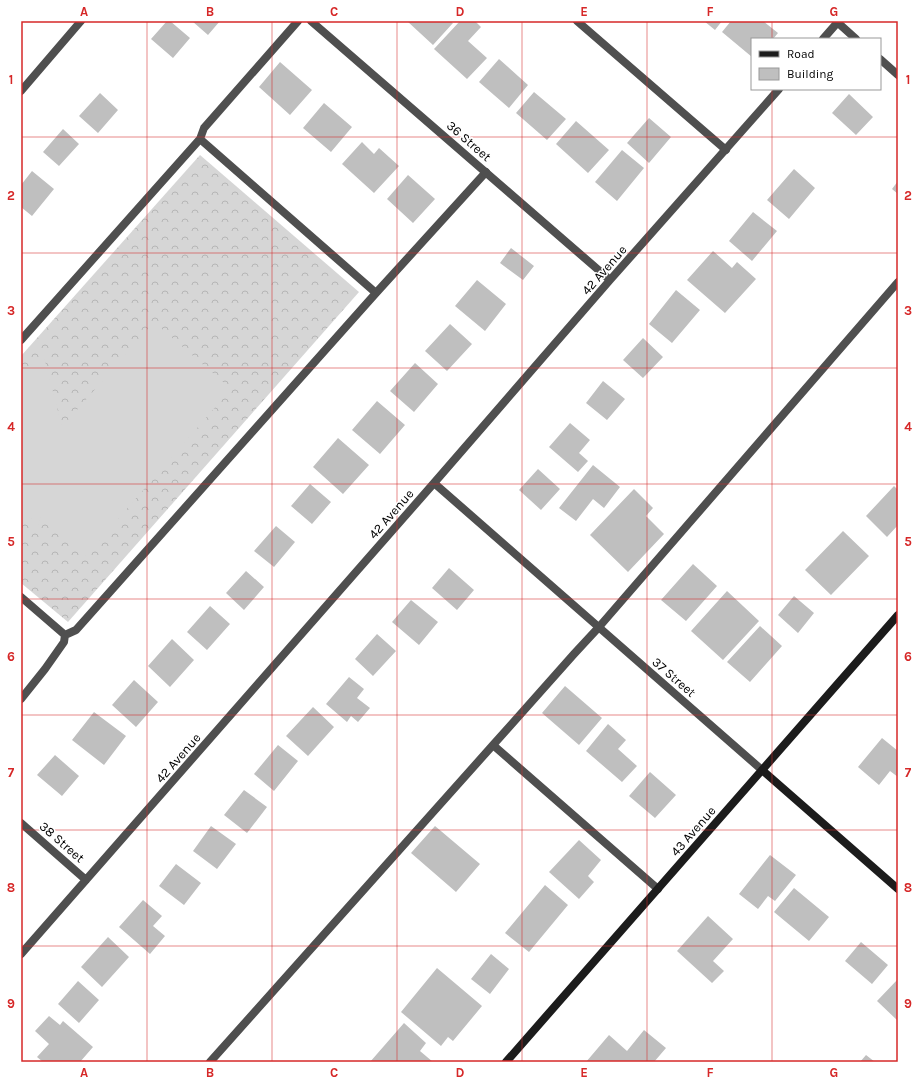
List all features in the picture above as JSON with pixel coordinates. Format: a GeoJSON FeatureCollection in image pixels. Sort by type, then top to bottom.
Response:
{"type":"FeatureCollection","features":[{"type":"Feature","properties":{"kind":"street"},"geometry":{"type":"LineString","coordinates":[[21,91],[81,21]]}},
{"type":"Feature","properties":{"kind":"street"},"geometry":{"type":"LineString","coordinates":[[21,340],[200,139],[204,128],[298,21]]}},
{"type":"Feature","properties":{"kind":"street","name":"36 Street"},"geometry":{"type":"LineString","coordinates":[[310,21],[610,280]]}},
{"type":"Feature","properties":{"kind":"street"},"geometry":{"type":"LineString","coordinates":[[577,21],[726,150]]}},
{"type":"Feature","properties":{"kind":"street"},"geometry":{"type":"LineString","coordinates":[[824,38],[836,22],[855,38]]}},
{"type":"Feature","properties":{"kind":"street"},"geometry":{"type":"LineString","coordinates":[[881,60],[898,75]]}},
{"type":"Feature","properties":{"kind":"street","name":"42 Avenue"},"geometry":{"type":"LineString","coordinates":[[21,954],[610,280],[778,90]]}},
{"type":"Feature","properties":{"kind":"street"},"geometry":{"type":"LineString","coordinates":[[200,139],[376,293]]}},
{"type":"Feature","properties":{"kind":"street"},"geometry":{"type":"LineString","coordinates":[[65,635],[76,630],[376,293],[486,172]]}},
{"type":"Feature","properties":{"kind":"street"},"geometry":{"type":"LineString","coordinates":[[210,1062],[599,627],[898,282]]}},
{"type":"Feature","properties":{"kind":"street","name":"37 Street"},"geometry":{"type":"LineString","coordinates":[[434,483],[898,889]]}},
{"type":"Feature","properties":{"kind":"street"},"geometry":{"type":"LineString","coordinates":[[21,596],[65,635]]}},
{"type":"Feature","properties":{"kind":"street","name":"43 Avenue"},"geometry":{"type":"LineString","coordinates":[[506,1062],[898,615]]}},
{"type":"Feature","properties":{"kind":"street"},"geometry":{"type":"LineString","coordinates":[[21,699],[64,642],[65,635]]}},
{"type":"Feature","properties":{"kind":"street"},"geometry":{"type":"LineString","coordinates":[[493,745],[658,889]]}},
{"type":"Feature","properties":{"kind":"street","name":"38 Street"},"geometry":{"type":"LineString","coordinates":[[21,823],[86,880]]}},
{"type":"Feature","properties":{"kind":"green space"},"geometry":{"type":"Polygon","coordinates":[[[200,155],[359,292],[68,622],[21,583],[21,356],[200,155]]]}},
{"type":"Feature","properties":{"kind":"green space"},"geometry":{"type":"Polygon","coordinates":[[[154,322],[231,389],[86,556],[41,517],[38,525],[21,509],[21,382],[44,357],[62,427],[154,322]]]}},
{"type":"Feature","properties":{"kind":"building"},"geometry":{"type":"Polygon","coordinates":[[[167,21],[170,21],[190,38],[173,58],[151,39],[167,21]]]}},
{"type":"Feature","properties":{"kind":"building"},"geometry":{"type":"Polygon","coordinates":[[[192,21],[220,21],[208,35],[192,21]]]}},
{"type":"Feature","properties":{"kind":"building"},"geometry":{"type":"Polygon","coordinates":[[[407,21],[450,21],[453,23],[433,45],[407,21]]]}},
{"type":"Feature","properties":{"kind":"building"},"geometry":{"type":"Polygon","coordinates":[[[460,21],[475,21],[481,27],[468,41],[487,58],[467,79],[434,49],[460,21]]]}},
{"type":"Feature","properties":{"kind":"building"},"geometry":{"type":"Polygon","coordinates":[[[704,21],[722,21],[715,30],[704,21]]]}},
{"type":"Feature","properties":{"kind":"building"},"geometry":{"type":"Polygon","coordinates":[[[731,21],[763,21],[778,33],[774,38],[751,38],[751,56],[722,32],[731,21]]]}},
{"type":"Feature","properties":{"kind":"building"},"geometry":{"type":"Polygon","coordinates":[[[499,59],[528,85],[509,108],[479,82],[499,59]]]}},
{"type":"Feature","properties":{"kind":"building"},"geometry":{"type":"Polygon","coordinates":[[[280,62],[312,90],[290,115],[259,87],[280,62]]]}},
{"type":"Feature","properties":{"kind":"building"},"geometry":{"type":"Polygon","coordinates":[[[534,92],[566,119],[547,140],[516,113],[534,92]]]}},
{"type":"Feature","properties":{"kind":"building"},"geometry":{"type":"Polygon","coordinates":[[[100,93],[118,110],[98,133],[79,116],[100,93]]]}},
{"type":"Feature","properties":{"kind":"building"},"geometry":{"type":"Polygon","coordinates":[[[849,94],[873,117],[856,135],[832,113],[849,94]]]}},
{"type":"Feature","properties":{"kind":"building"},"geometry":{"type":"Polygon","coordinates":[[[324,103],[352,127],[331,152],[303,128],[324,103]]]}},
{"type":"Feature","properties":{"kind":"building"},"geometry":{"type":"Polygon","coordinates":[[[649,118],[671,137],[649,163],[627,143],[649,118]]]}},
{"type":"Feature","properties":{"kind":"building"},"geometry":{"type":"Polygon","coordinates":[[[576,121],[609,150],[588,173],[556,144],[576,121]]]}},
{"type":"Feature","properties":{"kind":"building"},"geometry":{"type":"Polygon","coordinates":[[[63,129],[79,144],[59,166],[43,152],[63,129]]]}},
{"type":"Feature","properties":{"kind":"building"},"geometry":{"type":"Polygon","coordinates":[[[362,142],[374,154],[379,148],[399,166],[374,193],[342,164],[362,142]]]}},
{"type":"Feature","properties":{"kind":"building"},"geometry":{"type":"Polygon","coordinates":[[[622,150],[644,168],[617,201],[595,182],[622,150]]]}},
{"type":"Feature","properties":{"kind":"building"},"geometry":{"type":"Polygon","coordinates":[[[794,169],[815,188],[789,219],[767,200],[794,169]]]}},
{"type":"Feature","properties":{"kind":"building"},"geometry":{"type":"Polygon","coordinates":[[[32,171],[54,189],[32,216],[21,207],[21,185],[32,171]]]}},
{"type":"Feature","properties":{"kind":"building"},"geometry":{"type":"Polygon","coordinates":[[[408,175],[435,199],[413,223],[387,199],[408,175]]]}},
{"type":"Feature","properties":{"kind":"building"},"geometry":{"type":"Polygon","coordinates":[[[898,181],[898,194],[892,189],[898,181]]]}},
{"type":"Feature","properties":{"kind":"building"},"geometry":{"type":"Polygon","coordinates":[[[753,212],[777,231],[752,261],[729,241],[753,212]]]}},
{"type":"Feature","properties":{"kind":"building"},"geometry":{"type":"Polygon","coordinates":[[[511,248],[534,266],[523,280],[500,263],[511,248]]]}},
{"type":"Feature","properties":{"kind":"building"},"geometry":{"type":"Polygon","coordinates":[[[713,251],[732,268],[737,262],[756,279],[725,313],[687,280],[713,251]]]}},
{"type":"Feature","properties":{"kind":"building"},"geometry":{"type":"Polygon","coordinates":[[[477,280],[506,304],[485,331],[455,306],[477,280]]]}},
{"type":"Feature","properties":{"kind":"building"},"geometry":{"type":"Polygon","coordinates":[[[676,290],[700,310],[672,343],[649,324],[676,290]]]}},
{"type":"Feature","properties":{"kind":"building"},"geometry":{"type":"Polygon","coordinates":[[[450,324],[472,344],[447,371],[425,351],[450,324]]]}},
{"type":"Feature","properties":{"kind":"building"},"geometry":{"type":"Polygon","coordinates":[[[643,338],[663,357],[643,378],[623,360],[643,338]]]}},
{"type":"Feature","properties":{"kind":"building"},"geometry":{"type":"Polygon","coordinates":[[[415,363],[438,384],[414,412],[390,391],[415,363]]]}},
{"type":"Feature","properties":{"kind":"building"},"geometry":{"type":"Polygon","coordinates":[[[603,381],[625,399],[607,420],[586,403],[603,381]]]}},
{"type":"Feature","properties":{"kind":"building"},"geometry":{"type":"Polygon","coordinates":[[[377,401],[405,425],[380,454],[352,430],[377,401]]]}},
{"type":"Feature","properties":{"kind":"building"},"geometry":{"type":"Polygon","coordinates":[[[570,423],[590,440],[579,453],[588,461],[578,472],[549,447],[570,423]]]}},
{"type":"Feature","properties":{"kind":"building"},"geometry":{"type":"Polygon","coordinates":[[[338,438],[369,465],[343,494],[313,467],[338,438]]]}},
{"type":"Feature","properties":{"kind":"building"},"geometry":{"type":"Polygon","coordinates":[[[593,465],[620,487],[604,508],[593,499],[576,521],[559,508],[593,465]]]}},
{"type":"Feature","properties":{"kind":"building"},"geometry":{"type":"Polygon","coordinates":[[[538,469],[560,489],[541,510],[519,490],[538,469]]]}},
{"type":"Feature","properties":{"kind":"building"},"geometry":{"type":"Polygon","coordinates":[[[310,484],[331,502],[312,524],[291,506],[310,484]]]}},
{"type":"Feature","properties":{"kind":"building"},"geometry":{"type":"Polygon","coordinates":[[[894,486],[898,490],[898,525],[887,537],[866,516],[894,486]]]}},
{"type":"Feature","properties":{"kind":"building"},"geometry":{"type":"Polygon","coordinates":[[[634,489],[653,508],[646,516],[664,534],[628,572],[590,535],[634,489]]]}},
{"type":"Feature","properties":{"kind":"building"},"geometry":{"type":"Polygon","coordinates":[[[276,526],[295,542],[274,567],[254,551],[276,526]]]}},
{"type":"Feature","properties":{"kind":"building"},"geometry":{"type":"Polygon","coordinates":[[[843,531],[869,556],[831,595],[805,570],[843,531]]]}},
{"type":"Feature","properties":{"kind":"building"},"geometry":{"type":"Polygon","coordinates":[[[693,564],[717,586],[686,621],[661,600],[693,564]]]}},
{"type":"Feature","properties":{"kind":"building"},"geometry":{"type":"Polygon","coordinates":[[[449,568],[474,590],[457,610],[432,588],[449,568]]]}},
{"type":"Feature","properties":{"kind":"building"},"geometry":{"type":"Polygon","coordinates":[[[246,571],[264,587],[244,610],[226,593],[246,571]]]}},
{"type":"Feature","properties":{"kind":"building"},"geometry":{"type":"Polygon","coordinates":[[[727,591],[759,621],[723,660],[691,631],[727,591]]]}},
{"type":"Feature","properties":{"kind":"building"},"geometry":{"type":"Polygon","coordinates":[[[794,596],[814,613],[798,633],[778,615],[794,596]]]}},
{"type":"Feature","properties":{"kind":"building"},"geometry":{"type":"Polygon","coordinates":[[[411,600],[438,622],[419,645],[392,622],[411,600]]]}},
{"type":"Feature","properties":{"kind":"building"},"geometry":{"type":"Polygon","coordinates":[[[210,606],[230,624],[207,650],[187,632],[210,606]]]}},
{"type":"Feature","properties":{"kind":"building"},"geometry":{"type":"Polygon","coordinates":[[[760,626],[782,646],[750,682],[727,662],[760,626]]]}},
{"type":"Feature","properties":{"kind":"building"},"geometry":{"type":"Polygon","coordinates":[[[377,634],[396,651],[373,676],[355,659],[377,634]]]}},
{"type":"Feature","properties":{"kind":"building"},"geometry":{"type":"Polygon","coordinates":[[[172,639],[194,660],[170,687],[148,666],[172,639]]]}},
{"type":"Feature","properties":{"kind":"building"},"geometry":{"type":"Polygon","coordinates":[[[349,677],[364,689],[357,698],[370,708],[358,722],[351,716],[347,722],[326,704],[349,677]]]}},
{"type":"Feature","properties":{"kind":"building"},"geometry":{"type":"Polygon","coordinates":[[[134,680],[158,702],[136,727],[112,705],[134,680]]]}},
{"type":"Feature","properties":{"kind":"building"},"geometry":{"type":"Polygon","coordinates":[[[565,686],[602,718],[579,745],[542,713],[565,686]]]}},
{"type":"Feature","properties":{"kind":"building"},"geometry":{"type":"Polygon","coordinates":[[[313,707],[334,727],[308,756],[286,736],[313,707]]]}},
{"type":"Feature","properties":{"kind":"building"},"geometry":{"type":"Polygon","coordinates":[[[94,712],[126,736],[104,765],[72,740],[94,712]]]}},
{"type":"Feature","properties":{"kind":"building"},"geometry":{"type":"Polygon","coordinates":[[[608,724],[626,740],[618,749],[637,766],[622,782],[586,751],[608,724]]]}},
{"type":"Feature","properties":{"kind":"building"},"geometry":{"type":"Polygon","coordinates":[[[882,738],[898,751],[898,777],[890,771],[879,785],[858,767],[882,738]]]}},
{"type":"Feature","properties":{"kind":"building"},"geometry":{"type":"Polygon","coordinates":[[[278,745],[298,761],[274,791],[254,774],[278,745]]]}},
{"type":"Feature","properties":{"kind":"building"},"geometry":{"type":"Polygon","coordinates":[[[55,755],[79,776],[62,796],[37,775],[55,755]]]}},
{"type":"Feature","properties":{"kind":"building"},"geometry":{"type":"Polygon","coordinates":[[[650,772],[676,795],[655,818],[629,796],[650,772]]]}},
{"type":"Feature","properties":{"kind":"building"},"geometry":{"type":"Polygon","coordinates":[[[244,790],[267,807],[247,833],[224,815],[244,790]]]}},
{"type":"Feature","properties":{"kind":"building"},"geometry":{"type":"Polygon","coordinates":[[[211,826],[236,844],[217,869],[193,851],[211,826]]]}},
{"type":"Feature","properties":{"kind":"building"},"geometry":{"type":"Polygon","coordinates":[[[435,826],[480,864],[456,892],[411,853],[435,826]]]}},
{"type":"Feature","properties":{"kind":"building"},"geometry":{"type":"Polygon","coordinates":[[[579,840],[601,860],[588,876],[594,882],[579,899],[549,872],[579,840]]]}},
{"type":"Feature","properties":{"kind":"building"},"geometry":{"type":"Polygon","coordinates":[[[770,855],[796,875],[775,901],[768,896],[758,909],[739,894],[770,855]]]}},
{"type":"Feature","properties":{"kind":"building"},"geometry":{"type":"Polygon","coordinates":[[[176,864],[201,883],[184,905],[159,886],[176,864]]]}},
{"type":"Feature","properties":{"kind":"building"},"geometry":{"type":"Polygon","coordinates":[[[545,885],[568,905],[529,952],[505,933],[545,885]]]}},
{"type":"Feature","properties":{"kind":"building"},"geometry":{"type":"Polygon","coordinates":[[[794,888],[829,917],[809,941],[774,912],[794,888]]]}},
{"type":"Feature","properties":{"kind":"building"},"geometry":{"type":"Polygon","coordinates":[[[143,900],[162,916],[153,926],[165,936],[150,954],[119,927],[143,900]]]}},
{"type":"Feature","properties":{"kind":"building"},"geometry":{"type":"Polygon","coordinates":[[[708,916],[733,939],[713,961],[724,971],[712,983],[677,951],[708,916]]]}},
{"type":"Feature","properties":{"kind":"building"},"geometry":{"type":"Polygon","coordinates":[[[108,937],[129,957],[102,987],[81,967],[108,937]]]}},
{"type":"Feature","properties":{"kind":"building"},"geometry":{"type":"Polygon","coordinates":[[[861,942],[888,965],[872,984],[845,961],[861,942]]]}},
{"type":"Feature","properties":{"kind":"building"},"geometry":{"type":"Polygon","coordinates":[[[491,954],[509,969],[490,994],[471,979],[491,954]]]}},
{"type":"Feature","properties":{"kind":"building"},"geometry":{"type":"Polygon","coordinates":[[[437,968],[482,1006],[453,1041],[448,1037],[441,1046],[401,1012],[437,968]]]}},
{"type":"Feature","properties":{"kind":"building"},"geometry":{"type":"Polygon","coordinates":[[[898,979],[898,1021],[877,1001],[898,979]]]}},
{"type":"Feature","properties":{"kind":"building"},"geometry":{"type":"Polygon","coordinates":[[[78,981],[99,1000],[79,1023],[58,1004],[78,981]]]}},
{"type":"Feature","properties":{"kind":"building"},"geometry":{"type":"Polygon","coordinates":[[[49,1016],[60,1025],[63,1021],[93,1047],[80,1062],[43,1062],[37,1057],[49,1044],[35,1031],[49,1016]]]}},
{"type":"Feature","properties":{"kind":"building"},"geometry":{"type":"Polygon","coordinates":[[[404,1023],[426,1043],[420,1051],[433,1062],[370,1062],[404,1023]]]}},
{"type":"Feature","properties":{"kind":"building"},"geometry":{"type":"Polygon","coordinates":[[[644,1030],[666,1048],[654,1062],[586,1062],[609,1035],[627,1051],[644,1030]]]}},
{"type":"Feature","properties":{"kind":"building"},"geometry":{"type":"Polygon","coordinates":[[[866,1055],[875,1062],[860,1062],[866,1055]]]}}]}
